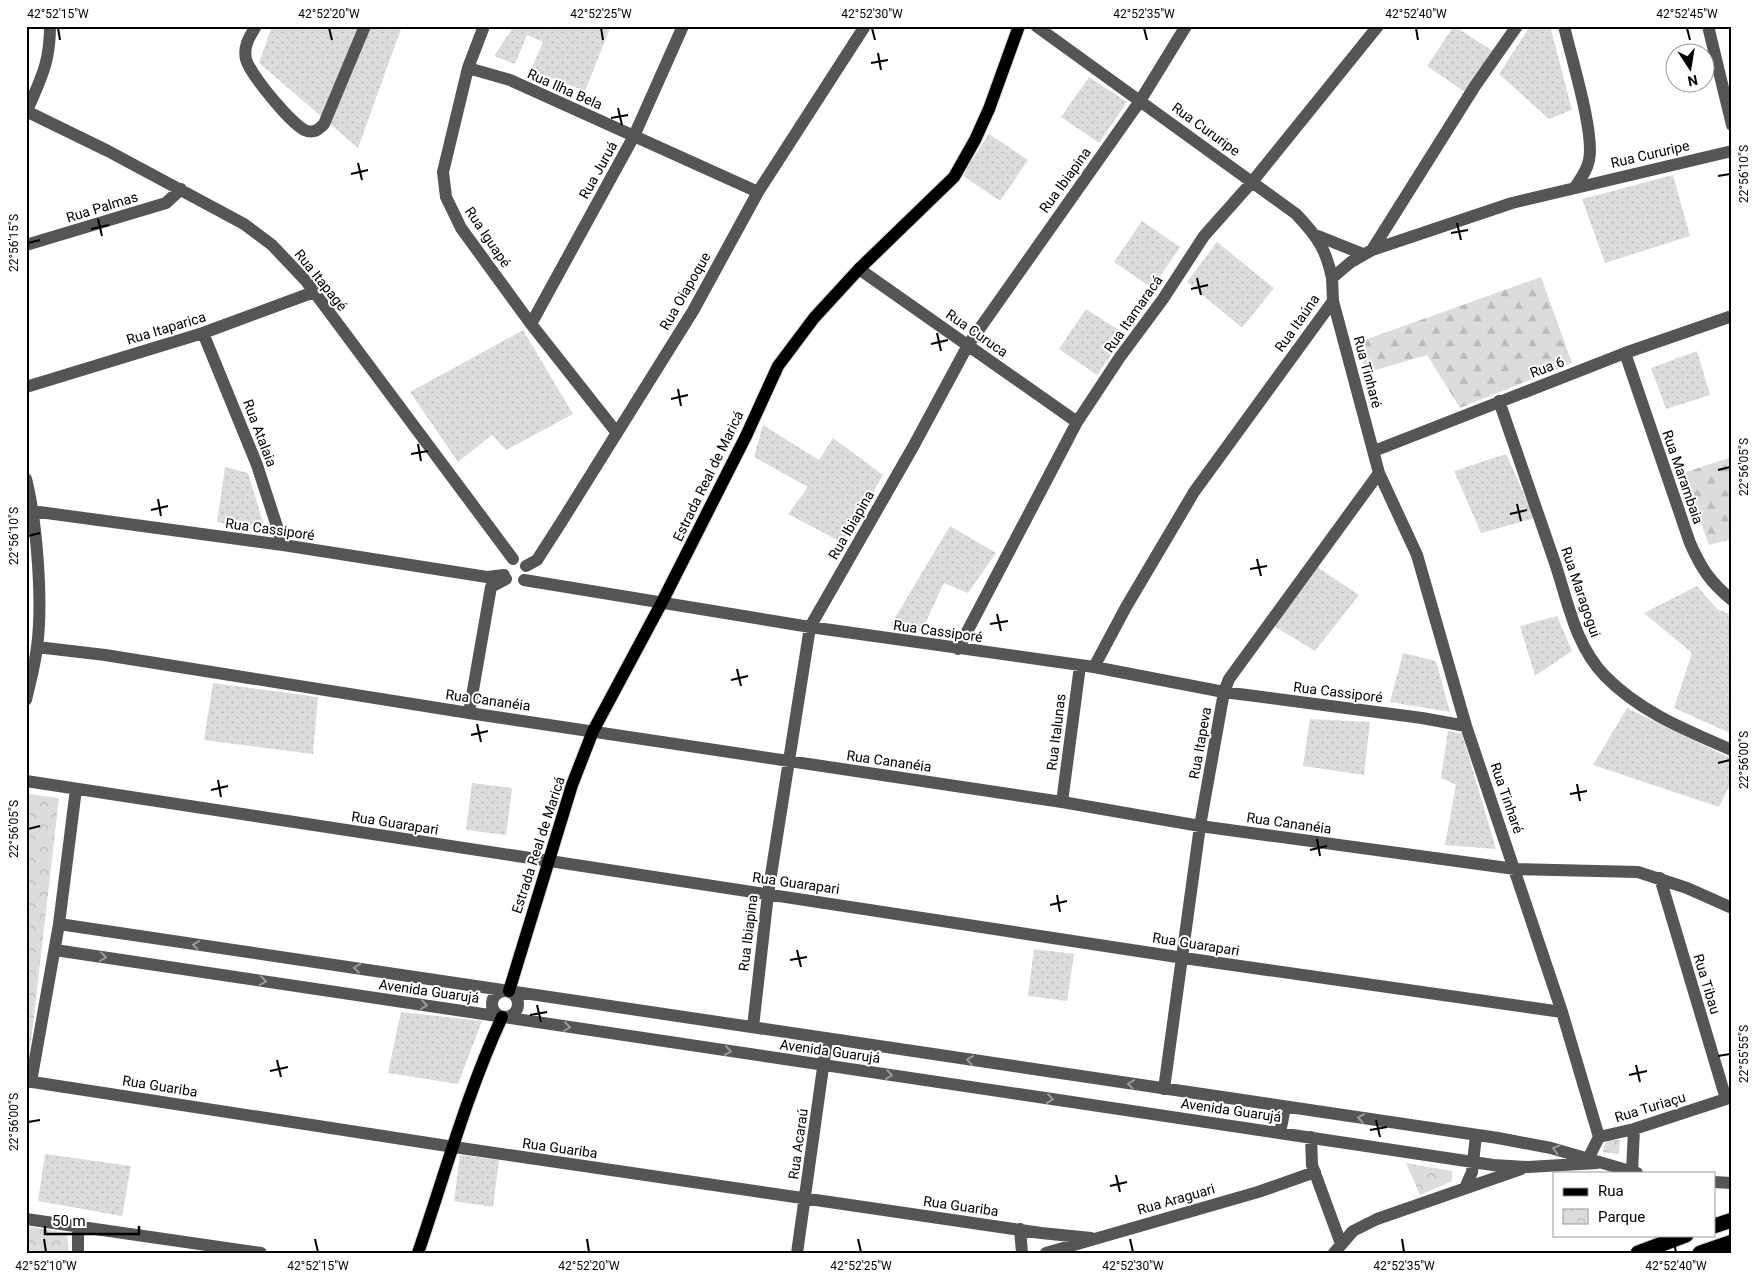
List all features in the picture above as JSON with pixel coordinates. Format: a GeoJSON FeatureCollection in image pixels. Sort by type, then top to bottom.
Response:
{"type":"FeatureCollection","features":[{"type":"Feature","properties":{"kind":"highway"},"geometry":{"type":"LineString","coordinates":[[1716,1225],[1732,1220]]}},
{"type":"Feature","properties":{"kind":"highway"},"geometry":{"type":"LineString","coordinates":[[1638,1253],[1683,1236]]}},
{"type":"Feature","properties":{"kind":"highway"},"geometry":{"type":"LineString","coordinates":[[1700,1253],[1732,1242]]}},
{"type":"Feature","properties":{"kind":"main road","name":"Estrada Real de Maricá"},"geometry":{"type":"LineString","coordinates":[[509,991],[547,862],[572,785],[593,731],[661,604],[746,436],[778,366],[814,318],[859,269],[954,177],[963,163],[989,109],[1019,26]]}},
{"type":"Feature","properties":{"kind":"main road"},"geometry":{"type":"LineString","coordinates":[[418,1253],[484,1058],[502,1017]]}},
{"type":"Feature","properties":{"kind":"street"},"geometry":{"type":"LineString","coordinates":[[26,111],[47,64],[50,51],[50,26]]}},
{"type":"Feature","properties":{"kind":"street"},"geometry":{"type":"LineString","coordinates":[[256,26],[246,45],[246,58],[252,75],[299,127],[306,131],[319,130],[324,124],[365,26]]}},
{"type":"Feature","properties":{"kind":"street","name":"Rua Juruá"},"geometry":{"type":"LineString","coordinates":[[531,324],[634,136],[683,26]]}},
{"type":"Feature","properties":{"kind":"street","name":"Rua Oiapoque"},"geometry":{"type":"LineString","coordinates":[[526,566],[537,560],[617,433],[693,311],[758,192],[865,26]]}},
{"type":"Feature","properties":{"kind":"street","name":"Rua Cururipe"},"geometry":{"type":"LineString","coordinates":[[1036,26],[1296,214],[1318,236],[1326,253],[1332,278]]}},
{"type":"Feature","properties":{"kind":"street","name":"Rua Ibiapina"},"geometry":{"type":"LineString","coordinates":[[753,1027],[768,894],[810,627],[913,447],[968,345],[1140,101],[1186,26]]}},
{"type":"Feature","properties":{"kind":"street","name":"Rua Itamaracá"},"geometry":{"type":"LineString","coordinates":[[958,649],[1077,422],[1204,236],[1252,182],[1378,26]]}},
{"type":"Feature","properties":{"kind":"street"},"geometry":{"type":"LineString","coordinates":[[1367,252],[1475,86],[1517,26]]}},
{"type":"Feature","properties":{"kind":"street"},"geometry":{"type":"LineString","coordinates":[[1332,278],[1367,252],[1512,203],[1575,187],[1587,170],[1590,158],[1589,136],[1564,26]]}},
{"type":"Feature","properties":{"kind":"street"},"geometry":{"type":"LineString","coordinates":[[1708,26],[1732,125]]}},
{"type":"Feature","properties":{"kind":"street","name":"Rua Iguapé"},"geometry":{"type":"LineString","coordinates":[[485,27],[468,68],[443,172],[446,197],[461,228],[531,324],[617,433]]}},
{"type":"Feature","properties":{"kind":"street","name":"Rua Ilha Bela"},"geometry":{"type":"LineString","coordinates":[[468,68],[510,80],[758,192]]}},
{"type":"Feature","properties":{"kind":"street","name":"Rua Itapagé"},"geometry":{"type":"LineString","coordinates":[[26,111],[181,189],[244,224],[272,244],[314,292],[513,559]]}},
{"type":"Feature","properties":{"kind":"street","name":"Rua Cururipe"},"geometry":{"type":"LineString","coordinates":[[1575,187],[1732,151]]}},
{"type":"Feature","properties":{"kind":"street","name":"Rua Palmas"},"geometry":{"type":"LineString","coordinates":[[26,245],[166,202],[181,189]]}},
{"type":"Feature","properties":{"kind":"street"},"geometry":{"type":"LineString","coordinates":[[1318,236],[1367,252]]}},
{"type":"Feature","properties":{"kind":"street","name":"Rua Curuca"},"geometry":{"type":"LineString","coordinates":[[859,269],[1077,422]]}},
{"type":"Feature","properties":{"kind":"street","name":"Rua Itaúna"},"geometry":{"type":"LineString","coordinates":[[1094,667],[1126,607],[1194,492],[1333,301],[1332,278]]}},
{"type":"Feature","properties":{"kind":"street","name":"Rua Itaparica"},"geometry":{"type":"LineString","coordinates":[[26,387],[203,333],[314,292]]}},
{"type":"Feature","properties":{"kind":"street","name":"Rua Tinharé"},"geometry":{"type":"LineString","coordinates":[[1333,301],[1374,451]]}},
{"type":"Feature","properties":{"kind":"street","name":"Rua 6"},"geometry":{"type":"LineString","coordinates":[[1374,451],[1625,353],[1732,316]]}},
{"type":"Feature","properties":{"kind":"street","name":"Rua Atalaia"},"geometry":{"type":"LineString","coordinates":[[203,333],[257,465],[283,545]]}},
{"type":"Feature","properties":{"kind":"street","name":"Rua Marambaia"},"geometry":{"type":"LineString","coordinates":[[1625,353],[1690,543],[1702,571],[1717,588],[1732,600]]}},
{"type":"Feature","properties":{"kind":"street","name":"Rua Maragogui"},"geometry":{"type":"LineString","coordinates":[[1499,401],[1563,588],[1578,638],[1589,655],[1604,675],[1637,703],[1674,725],[1732,750]]}},
{"type":"Feature","properties":{"kind":"street"},"geometry":{"type":"LineString","coordinates":[[1374,451],[1379,472]]}},
{"type":"Feature","properties":{"kind":"street","name":"Rua Tinharé"},"geometry":{"type":"LineString","coordinates":[[1379,472],[1417,555],[1466,726],[1562,1012],[1598,1137]]}},
{"type":"Feature","properties":{"kind":"street","name":"Rua Itapeva"},"geometry":{"type":"LineString","coordinates":[[1164,1089],[1184,958],[1200,826],[1224,692],[1229,679],[1379,472]]}},
{"type":"Feature","properties":{"kind":"street"},"geometry":{"type":"LineString","coordinates":[[26,479],[32,511],[39,622],[37,647],[26,700]]}},
{"type":"Feature","properties":{"kind":"street","name":"Rua Cassiporé"},"geometry":{"type":"LineString","coordinates":[[32,511],[283,545],[488,577],[505,577],[517,584],[524,580],[810,627],[1094,667],[1224,692],[1466,726]]}},
{"type":"Feature","properties":{"kind":"street"},"geometry":{"type":"LineString","coordinates":[[469,713],[491,587],[505,577],[506,564],[513,559],[521,560],[526,566],[528,573],[524,580]]}},
{"type":"Feature","properties":{"kind":"street","name":"Rua Cananéia"},"geometry":{"type":"LineString","coordinates":[[37,647],[105,655],[469,713],[1062,802],[1200,826],[1515,869],[1638,872],[1660,878],[1732,908]]}},
{"type":"Feature","properties":{"kind":"street","name":"Rua Italunas"},"geometry":{"type":"LineString","coordinates":[[1062,802],[1080,666]]}},
{"type":"Feature","properties":{"kind":"street","name":"Rua Guarapari"},"geometry":{"type":"LineString","coordinates":[[26,781],[547,862],[973,924],[1184,958],[1562,1012]]}},
{"type":"Feature","properties":{"kind":"street"},"geometry":{"type":"LineString","coordinates":[[29,1081],[59,924],[76,790]]}},
{"type":"Feature","properties":{"kind":"street","name":"Rua Tibau"},"geometry":{"type":"LineString","coordinates":[[1660,878],[1729,1098]]}},
{"type":"Feature","properties":{"kind":"street","name":"Avenida Guarujá"},"geometry":{"type":"LineString","coordinates":[[59,924],[1476,1135],[1589,1157],[1602,1163],[1635,1172]]}},
{"type":"Feature","properties":{"kind":"street","name":"Avenida Guarujá"},"geometry":{"type":"LineString","coordinates":[[54,950],[1472,1162],[1528,1167],[1602,1163]]}},
{"type":"Feature","properties":{"kind":"street"},"geometry":{"type":"LineString","coordinates":[[509,991],[518,999],[518,1007],[510,1016],[502,1017],[495,1013],[492,1002],[496,994],[509,991]]}},
{"type":"Feature","properties":{"kind":"street","name":"Rua Acaraú"},"geometry":{"type":"LineString","coordinates":[[797,1253],[825,1065],[827,1038]]}},
{"type":"Feature","properties":{"kind":"street","name":"Rua Guariba"},"geometry":{"type":"LineString","coordinates":[[29,1081],[454,1147],[1091,1238]]}},
{"type":"Feature","properties":{"kind":"street","name":"Rua Turiaçu"},"geometry":{"type":"LineString","coordinates":[[1598,1137],[1634,1129],[1729,1098]]}},
{"type":"Feature","properties":{"kind":"street"},"geometry":{"type":"LineString","coordinates":[[1280,1133],[1285,1107]]}},
{"type":"Feature","properties":{"kind":"street"},"geometry":{"type":"LineString","coordinates":[[1634,1129],[1635,1172]]}},
{"type":"Feature","properties":{"kind":"street"},"geometry":{"type":"LineString","coordinates":[[1465,1188],[1471,1176],[1476,1135]]}},
{"type":"Feature","properties":{"kind":"street"},"geometry":{"type":"LineString","coordinates":[[1311,1137],[1310,1156],[1338,1248]]}},
{"type":"Feature","properties":{"kind":"street"},"geometry":{"type":"LineString","coordinates":[[1589,1157],[1598,1137]]}},
{"type":"Feature","properties":{"kind":"street"},"geometry":{"type":"LineString","coordinates":[[1338,1248],[1353,1231],[1377,1219],[1528,1167]]}},
{"type":"Feature","properties":{"kind":"street","name":"Rua Araguari"},"geometry":{"type":"LineString","coordinates":[[1046,1253],[1091,1238],[1258,1192],[1315,1172]]}},
{"type":"Feature","properties":{"kind":"street"},"geometry":{"type":"LineString","coordinates":[[1716,1182],[1732,1183]]}},
{"type":"Feature","properties":{"kind":"street"},"geometry":{"type":"LineString","coordinates":[[26,1219],[261,1253]]}},
{"type":"Feature","properties":{"kind":"street"},"geometry":{"type":"LineString","coordinates":[[78,1226],[78,1253]]}},
{"type":"Feature","properties":{"kind":"street"},"geometry":{"type":"LineString","coordinates":[[1020,1229],[1022,1253]]}},
{"type":"Feature","properties":{"kind":"green space"},"geometry":{"type":"Polygon","coordinates":[[[272,26],[402,26],[358,148],[259,63],[272,26]]]}},
{"type":"Feature","properties":{"kind":"green space"},"geometry":{"type":"Polygon","coordinates":[[[514,26],[611,26],[585,91],[531,70],[543,42],[527,35],[515,64],[494,56],[514,26]]]}},
{"type":"Feature","properties":{"kind":"green space"},"geometry":{"type":"Polygon","coordinates":[[[1454,26],[1493,51],[1465,92],[1427,66],[1454,26]]]}},
{"type":"Feature","properties":{"kind":"green space"},"geometry":{"type":"Polygon","coordinates":[[[1530,26],[1550,26],[1572,110],[1549,119],[1499,74],[1530,26]]]}},
{"type":"Feature","properties":{"kind":"green space"},"geometry":{"type":"Polygon","coordinates":[[[1089,77],[1127,102],[1099,143],[1061,117],[1089,77]]]}},
{"type":"Feature","properties":{"kind":"green space"},"geometry":{"type":"Polygon","coordinates":[[[989,134],[1028,160],[1000,201],[962,175],[989,134]]]}},
{"type":"Feature","properties":{"kind":"green space"},"geometry":{"type":"Polygon","coordinates":[[[1673,175],[1690,236],[1605,263],[1582,199],[1673,175]]]}},
{"type":"Feature","properties":{"kind":"green space"},"geometry":{"type":"Polygon","coordinates":[[[1142,221],[1180,247],[1152,288],[1114,262],[1142,221]]]}},
{"type":"Feature","properties":{"kind":"green space"},"geometry":{"type":"Polygon","coordinates":[[[1217,242],[1274,288],[1242,328],[1187,282],[1217,242]]]}},
{"type":"Feature","properties":{"kind":"green space"},"geometry":{"type":"Polygon","coordinates":[[[1541,277],[1572,363],[1460,408],[1427,355],[1365,373],[1359,342],[1541,277]]]}},
{"type":"Feature","properties":{"kind":"green space"},"geometry":{"type":"Polygon","coordinates":[[[1086,309],[1125,334],[1097,375],[1059,349],[1086,309]]]}},
{"type":"Feature","properties":{"kind":"green space"},"geometry":{"type":"Polygon","coordinates":[[[523,330],[573,414],[506,450],[492,435],[458,462],[410,392],[523,330]]]}},
{"type":"Feature","properties":{"kind":"green space"},"geometry":{"type":"Polygon","coordinates":[[[1697,351],[1710,395],[1666,409],[1651,368],[1697,351]]]}},
{"type":"Feature","properties":{"kind":"green space"},"geometry":{"type":"Polygon","coordinates":[[[763,425],[819,460],[833,438],[883,475],[843,543],[788,514],[808,487],[754,457],[763,425]]]}},
{"type":"Feature","properties":{"kind":"green space"},"geometry":{"type":"Polygon","coordinates":[[[1506,454],[1535,518],[1481,533],[1454,471],[1506,454]]]}},
{"type":"Feature","properties":{"kind":"green space"},"geometry":{"type":"Polygon","coordinates":[[[1732,457],[1732,539],[1709,545],[1683,473],[1732,457]]]}},
{"type":"Feature","properties":{"kind":"green space"},"geometry":{"type":"Polygon","coordinates":[[[225,467],[248,473],[266,532],[217,522],[225,467]]]}},
{"type":"Feature","properties":{"kind":"green space"},"geometry":{"type":"Polygon","coordinates":[[[950,526],[996,553],[968,593],[944,583],[921,632],[890,626],[950,526]]]}},
{"type":"Feature","properties":{"kind":"green space"},"geometry":{"type":"Polygon","coordinates":[[[1317,567],[1359,595],[1315,651],[1274,626],[1317,567]]]}},
{"type":"Feature","properties":{"kind":"green space"},"geometry":{"type":"Polygon","coordinates":[[[1697,586],[1717,609],[1732,615],[1732,734],[1674,708],[1692,653],[1644,613],[1697,586]]]}},
{"type":"Feature","properties":{"kind":"green space"},"geometry":{"type":"Polygon","coordinates":[[[1557,616],[1572,651],[1535,676],[1520,626],[1557,616]]]}},
{"type":"Feature","properties":{"kind":"green space"},"geometry":{"type":"Polygon","coordinates":[[[1403,653],[1436,661],[1450,712],[1390,702],[1403,653]]]}},
{"type":"Feature","properties":{"kind":"green space"},"geometry":{"type":"Polygon","coordinates":[[[213,683],[318,697],[313,754],[204,740],[213,683]]]}},
{"type":"Feature","properties":{"kind":"green space"},"geometry":{"type":"Polygon","coordinates":[[[1627,708],[1732,759],[1732,780],[1719,807],[1593,765],[1627,708]]]}},
{"type":"Feature","properties":{"kind":"green space"},"geometry":{"type":"Polygon","coordinates":[[[1310,719],[1370,722],[1364,775],[1303,766],[1310,719]]]}},
{"type":"Feature","properties":{"kind":"green space"},"geometry":{"type":"Polygon","coordinates":[[[1448,731],[1462,734],[1496,849],[1445,845],[1456,785],[1441,778],[1448,731]]]}},
{"type":"Feature","properties":{"kind":"green space"},"geometry":{"type":"Polygon","coordinates":[[[472,783],[512,788],[506,835],[466,830],[472,783]]]}},
{"type":"Feature","properties":{"kind":"green space"},"geometry":{"type":"Polygon","coordinates":[[[29,794],[59,798],[27,1077],[26,808],[29,794]]]}},
{"type":"Feature","properties":{"kind":"green space"},"geometry":{"type":"Polygon","coordinates":[[[1034,949],[1074,954],[1067,1001],[1028,996],[1034,949]]]}},
{"type":"Feature","properties":{"kind":"green space"},"geometry":{"type":"Polygon","coordinates":[[[401,1012],[482,1021],[458,1084],[388,1073],[401,1012]]]}},
{"type":"Feature","properties":{"kind":"green space"},"geometry":{"type":"Polygon","coordinates":[[[1607,1140],[1620,1140],[1619,1154],[1602,1152],[1607,1140]]]}},
{"type":"Feature","properties":{"kind":"green space"},"geometry":{"type":"Polygon","coordinates":[[[45,1154],[131,1166],[122,1216],[38,1201],[45,1154]]]}},
{"type":"Feature","properties":{"kind":"green space"},"geometry":{"type":"Polygon","coordinates":[[[460,1155],[499,1160],[493,1207],[454,1201],[460,1155]]]}},
{"type":"Feature","properties":{"kind":"green space"},"geometry":{"type":"Polygon","coordinates":[[[1406,1163],[1452,1171],[1452,1181],[1420,1195],[1406,1163]]]}},
{"type":"Feature","properties":{"kind":"green space"},"geometry":{"type":"Polygon","coordinates":[[[26,1226],[67,1233],[69,1253],[26,1253],[26,1226]]]}}]}
